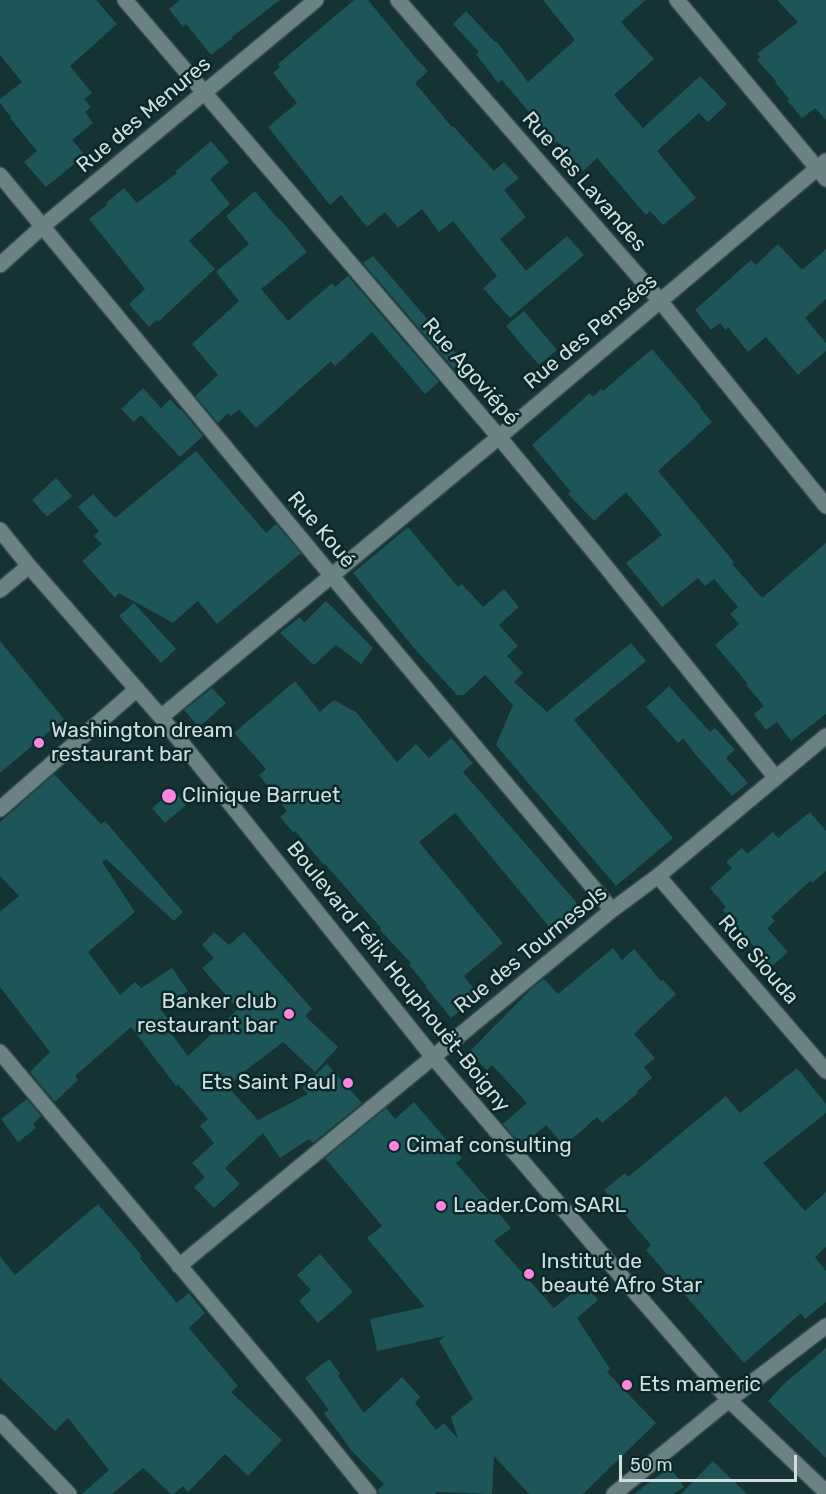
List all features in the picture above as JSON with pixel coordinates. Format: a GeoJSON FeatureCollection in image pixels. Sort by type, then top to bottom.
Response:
{"type":"FeatureCollection","features":[{"type":"Feature","properties":{"kind":"street","name":"Rue Agoviépé"},"geometry":{"type":"LineString","coordinates":[[125,0],[499,438],[776,778]]}},
{"type":"Feature","properties":{"kind":"street","name":"Rue des Menures"},"geometry":{"type":"LineString","coordinates":[[0,265],[43,226],[315,0]]}},
{"type":"Feature","properties":{"kind":"street","name":"Rue des Lavandes"},"geometry":{"type":"LineString","coordinates":[[398,0],[661,302],[826,506]]}},
{"type":"Feature","properties":{"kind":"street"},"geometry":{"type":"LineString","coordinates":[[677,0],[823,170]]}},
{"type":"Feature","properties":{"kind":"street","name":"Rue des Pensées"},"geometry":{"type":"LineString","coordinates":[[161,717],[823,170]]}},
{"type":"Feature","properties":{"kind":"street","name":"Rue Koué"},"geometry":{"type":"LineString","coordinates":[[0,175],[612,910]]}},
{"type":"Feature","properties":{"kind":"street","name":"Boulevard Félix Houphouët-Boigny"},"geometry":{"type":"LineString","coordinates":[[0,530],[161,717],[433,1057],[729,1400],[826,1492]]}},
{"type":"Feature","properties":{"kind":"street"},"geometry":{"type":"LineString","coordinates":[[0,590],[29,566]]}},
{"type":"Feature","properties":{"kind":"street"},"geometry":{"type":"LineString","coordinates":[[0,809],[137,689]]}},
{"type":"Feature","properties":{"kind":"street","name":"Rue des Tournesols"},"geometry":{"type":"LineString","coordinates":[[179,1266],[612,910],[658,876],[826,736]]}},
{"type":"Feature","properties":{"kind":"street","name":"Rue Siouda"},"geometry":{"type":"LineString","coordinates":[[658,876],[826,1071]]}},
{"type":"Feature","properties":{"kind":"street"},"geometry":{"type":"LineString","coordinates":[[0,1052],[369,1494]]}},
{"type":"Feature","properties":{"kind":"street"},"geometry":{"type":"LineString","coordinates":[[614,1494],[729,1400],[826,1326]]}},
{"type":"Feature","properties":{"kind":"street"},"geometry":{"type":"LineString","coordinates":[[0,1422],[69,1494]]}},
{"type":"Feature","properties":{"kind":"building"},"geometry":{"type":"Polygon","coordinates":[[[0,0],[96,0],[117,24],[70,66],[92,93],[84,99],[91,107],[85,112],[93,123],[72,140],[85,155],[46,187],[24,162],[37,151],[0,103],[0,99],[22,82],[0,55],[0,0]]]}},
{"type":"Feature","properties":{"kind":"building"},"geometry":{"type":"Polygon","coordinates":[[[180,0],[280,0],[211,55],[186,24],[183,27],[169,9],[180,0]]]}},
{"type":"Feature","properties":{"kind":"building"},"geometry":{"type":"Polygon","coordinates":[[[354,0],[368,0],[428,71],[415,83],[452,127],[494,171],[504,162],[519,178],[504,190],[526,217],[500,239],[526,271],[567,236],[584,255],[510,318],[483,288],[497,276],[453,221],[439,232],[422,209],[398,228],[385,212],[367,227],[341,195],[330,205],[268,127],[297,103],[273,73],[280,67],[278,64],[354,0]]]}},
{"type":"Feature","properties":{"kind":"building"},"geometry":{"type":"Polygon","coordinates":[[[543,0],[646,0],[621,22],[654,59],[614,95],[643,128],[700,76],[727,104],[708,122],[699,113],[657,151],[696,198],[663,225],[650,211],[646,215],[597,158],[583,171],[557,141],[555,143],[502,80],[498,83],[476,54],[479,52],[453,24],[466,11],[497,42],[528,82],[575,40],[543,0]]]}},
{"type":"Feature","properties":{"kind":"building"},"geometry":{"type":"Polygon","coordinates":[[[777,0],[826,0],[826,120],[815,108],[802,118],[787,100],[789,99],[776,81],[757,60],[760,57],[757,54],[798,22],[777,0]]]}},
{"type":"Feature","properties":{"kind":"building"},"geometry":{"type":"Polygon","coordinates":[[[211,141],[229,162],[210,179],[230,204],[189,241],[215,269],[158,322],[157,320],[149,327],[129,304],[145,289],[89,219],[124,188],[137,203],[177,173],[175,172],[211,141]]]}},
{"type":"Feature","properties":{"kind":"building"},"geometry":{"type":"Polygon","coordinates":[[[255,191],[307,252],[261,289],[288,321],[332,283],[335,287],[348,276],[439,382],[425,394],[372,332],[335,366],[331,361],[256,428],[239,409],[231,416],[228,413],[218,423],[195,396],[218,375],[192,344],[239,301],[216,272],[249,244],[226,216],[255,191]]]}},
{"type":"Feature","properties":{"kind":"building"},"geometry":{"type":"Polygon","coordinates":[[[778,244],[802,270],[826,249],[826,299],[805,318],[826,343],[826,351],[798,375],[766,337],[748,352],[728,327],[726,330],[720,323],[711,330],[695,310],[751,260],[756,265],[778,244]]]}},
{"type":"Feature","properties":{"kind":"building"},"geometry":{"type":"Polygon","coordinates":[[[373,256],[463,361],[454,369],[363,263],[373,256]]]}},
{"type":"Feature","properties":{"kind":"building"},"geometry":{"type":"Polygon","coordinates":[[[524,311],[557,350],[539,365],[506,326],[524,311]]]}},
{"type":"Feature","properties":{"kind":"building"},"geometry":{"type":"Polygon","coordinates":[[[652,349],[712,422],[658,471],[762,598],[826,543],[826,714],[791,741],[777,722],[766,730],[754,714],[764,706],[715,645],[739,624],[730,614],[738,607],[714,579],[705,586],[698,578],[662,607],[626,563],[662,535],[626,492],[594,521],[568,494],[571,492],[532,445],[590,393],[593,397],[601,389],[603,391],[652,349]]]}},
{"type":"Feature","properties":{"kind":"building"},"geometry":{"type":"Polygon","coordinates":[[[143,388],[161,408],[170,399],[203,436],[180,457],[141,415],[134,422],[121,409],[143,388]]]}},
{"type":"Feature","properties":{"kind":"building"},"geometry":{"type":"Polygon","coordinates":[[[196,451],[266,533],[276,524],[301,553],[217,624],[198,601],[173,623],[119,593],[115,598],[82,561],[102,544],[94,536],[99,531],[78,507],[93,494],[115,518],[196,451]]]}},
{"type":"Feature","properties":{"kind":"building"},"geometry":{"type":"Polygon","coordinates":[[[56,478],[72,496],[47,517],[32,500],[56,478]]]}},
{"type":"Feature","properties":{"kind":"building"},"geometry":{"type":"Polygon","coordinates":[[[408,527],[458,587],[462,584],[483,607],[504,589],[519,607],[499,625],[518,646],[507,656],[523,673],[514,682],[547,712],[631,643],[646,661],[574,720],[673,838],[616,886],[496,745],[513,705],[485,675],[464,695],[457,695],[414,648],[353,573],[408,527]]]}},
{"type":"Feature","properties":{"kind":"building"},"geometry":{"type":"Polygon","coordinates":[[[326,601],[373,648],[361,664],[336,645],[314,665],[280,633],[300,617],[304,623],[326,601]]]}},
{"type":"Feature","properties":{"kind":"building"},"geometry":{"type":"Polygon","coordinates":[[[134,603],[176,649],[161,663],[119,616],[134,603]]]}},
{"type":"Feature","properties":{"kind":"building"},"geometry":{"type":"Polygon","coordinates":[[[0,641],[64,719],[0,773],[0,641]]]}},
{"type":"Feature","properties":{"kind":"building"},"geometry":{"type":"Polygon","coordinates":[[[295,681],[320,712],[334,700],[356,712],[397,762],[416,744],[429,758],[451,738],[473,763],[463,772],[576,902],[576,919],[556,935],[455,813],[419,842],[503,943],[464,976],[479,995],[451,1018],[409,965],[411,963],[325,864],[280,817],[287,811],[259,775],[266,769],[234,733],[295,681]]]}},
{"type":"Feature","properties":{"kind":"building"},"geometry":{"type":"Polygon","coordinates":[[[669,686],[710,732],[715,728],[735,750],[726,758],[748,783],[732,796],[683,738],[678,743],[646,707],[669,686]]]}},
{"type":"Feature","properties":{"kind":"building"},"geometry":{"type":"Polygon","coordinates":[[[212,688],[226,703],[199,727],[184,710],[212,688]]]}},
{"type":"Feature","properties":{"kind":"building"},"geometry":{"type":"Polygon","coordinates":[[[54,774],[101,824],[105,821],[183,912],[174,921],[106,859],[102,862],[135,912],[88,952],[120,995],[135,982],[141,988],[172,968],[188,991],[160,1009],[170,1021],[165,1025],[188,1056],[238,1009],[202,968],[214,958],[202,945],[214,932],[229,945],[244,932],[312,1009],[305,1016],[338,1047],[315,1072],[283,1042],[228,1087],[258,1120],[308,1094],[302,1088],[327,1064],[362,1103],[313,1143],[309,1139],[280,1158],[263,1133],[225,1168],[240,1184],[214,1208],[194,1187],[205,1177],[192,1163],[214,1143],[200,1126],[208,1119],[178,1084],[176,1086],[131,1027],[75,1076],[78,1080],[55,1102],[30,1072],[50,1052],[0,987],[0,912],[19,896],[0,876],[0,822],[54,774]]]}},
{"type":"Feature","properties":{"kind":"building"},"geometry":{"type":"Polygon","coordinates":[[[174,790],[186,805],[165,823],[152,808],[174,790]]]}},
{"type":"Feature","properties":{"kind":"building"},"geometry":{"type":"Polygon","coordinates":[[[810,812],[826,831],[826,871],[812,883],[810,881],[771,917],[775,921],[767,928],[788,952],[771,967],[723,910],[726,907],[710,888],[732,868],[726,862],[742,848],[747,854],[773,832],[778,838],[810,812]]]}},
{"type":"Feature","properties":{"kind":"building"},"geometry":{"type":"Polygon","coordinates":[[[613,948],[622,960],[634,949],[661,981],[663,980],[676,994],[634,1034],[655,1058],[644,1067],[652,1078],[602,1123],[597,1117],[564,1146],[546,1125],[522,1146],[503,1124],[527,1103],[492,1065],[487,1070],[469,1052],[532,988],[544,979],[558,994],[613,948]]]}},
{"type":"Feature","properties":{"kind":"building"},"geometry":{"type":"Polygon","coordinates":[[[797,1068],[826,1104],[826,1113],[763,1163],[805,1211],[826,1192],[826,1247],[815,1257],[826,1271],[826,1302],[805,1319],[801,1313],[744,1363],[646,1250],[651,1245],[604,1190],[625,1173],[628,1177],[726,1096],[740,1113],[797,1068]]]}},
{"type":"Feature","properties":{"kind":"building"},"geometry":{"type":"Polygon","coordinates":[[[27,1099],[41,1116],[33,1124],[36,1128],[18,1142],[1,1119],[27,1099]]]}},
{"type":"Feature","properties":{"kind":"building"},"geometry":{"type":"Polygon","coordinates":[[[414,1102],[462,1158],[456,1163],[511,1228],[494,1241],[554,1308],[584,1283],[598,1300],[577,1318],[610,1369],[607,1372],[656,1423],[583,1494],[529,1494],[494,1456],[492,1494],[437,1492],[435,1494],[379,1494],[378,1490],[384,1484],[351,1450],[324,1413],[329,1410],[305,1378],[329,1359],[364,1413],[402,1377],[420,1397],[415,1403],[436,1430],[444,1423],[458,1439],[451,1417],[473,1399],[439,1341],[445,1336],[377,1351],[370,1319],[425,1307],[367,1238],[382,1226],[325,1158],[386,1108],[395,1119],[414,1102]]]}},
{"type":"Feature","properties":{"kind":"building"},"geometry":{"type":"Polygon","coordinates":[[[98,1204],[142,1256],[140,1258],[177,1303],[189,1293],[205,1313],[189,1328],[238,1386],[231,1392],[282,1440],[248,1476],[225,1454],[188,1492],[183,1486],[171,1494],[143,1468],[112,1494],[82,1494],[109,1470],[68,1418],[55,1431],[0,1378],[0,1256],[15,1275],[98,1204]]]}},
{"type":"Feature","properties":{"kind":"building"},"geometry":{"type":"Polygon","coordinates":[[[320,1254],[353,1292],[318,1323],[299,1301],[311,1290],[297,1275],[320,1254]]]}},
{"type":"Feature","properties":{"kind":"building"},"geometry":{"type":"Polygon","coordinates":[[[826,1348],[826,1458],[768,1401],[826,1348]]]}},
{"type":"Feature","properties":{"kind":"building"},"geometry":{"type":"Polygon","coordinates":[[[713,1461],[747,1494],[681,1494],[713,1461]]]}},
{"type":"Feature","properties":{"kind":"building"},"geometry":{"type":"Polygon","coordinates":[[[670,1467],[684,1487],[674,1494],[634,1494],[670,1467]]]}},
{"type":"Feature","properties":{"kind":"place","name":"Washington dream restaurant bar"},"geometry":{"type":"Point","coordinates":[39,743]}},
{"type":"Feature","properties":{"kind":"place","name":"Clinique Barruet"},"geometry":{"type":"Point","coordinates":[169,796]}},
{"type":"Feature","properties":{"kind":"place","name":"Banker club restaurant bar"},"geometry":{"type":"Point","coordinates":[289,1014]}},
{"type":"Feature","properties":{"kind":"place","name":"Ets Saint Paul"},"geometry":{"type":"Point","coordinates":[348,1083]}},
{"type":"Feature","properties":{"kind":"place","name":"Cimaf consulting"},"geometry":{"type":"Point","coordinates":[394,1146]}},
{"type":"Feature","properties":{"kind":"place","name":"Leader.Com SARL"},"geometry":{"type":"Point","coordinates":[441,1206]}},
{"type":"Feature","properties":{"kind":"place","name":"Institut de beauté Afro Star"},"geometry":{"type":"Point","coordinates":[529,1274]}},
{"type":"Feature","properties":{"kind":"place","name":"Ets mameric"},"geometry":{"type":"Point","coordinates":[627,1385]}}]}
